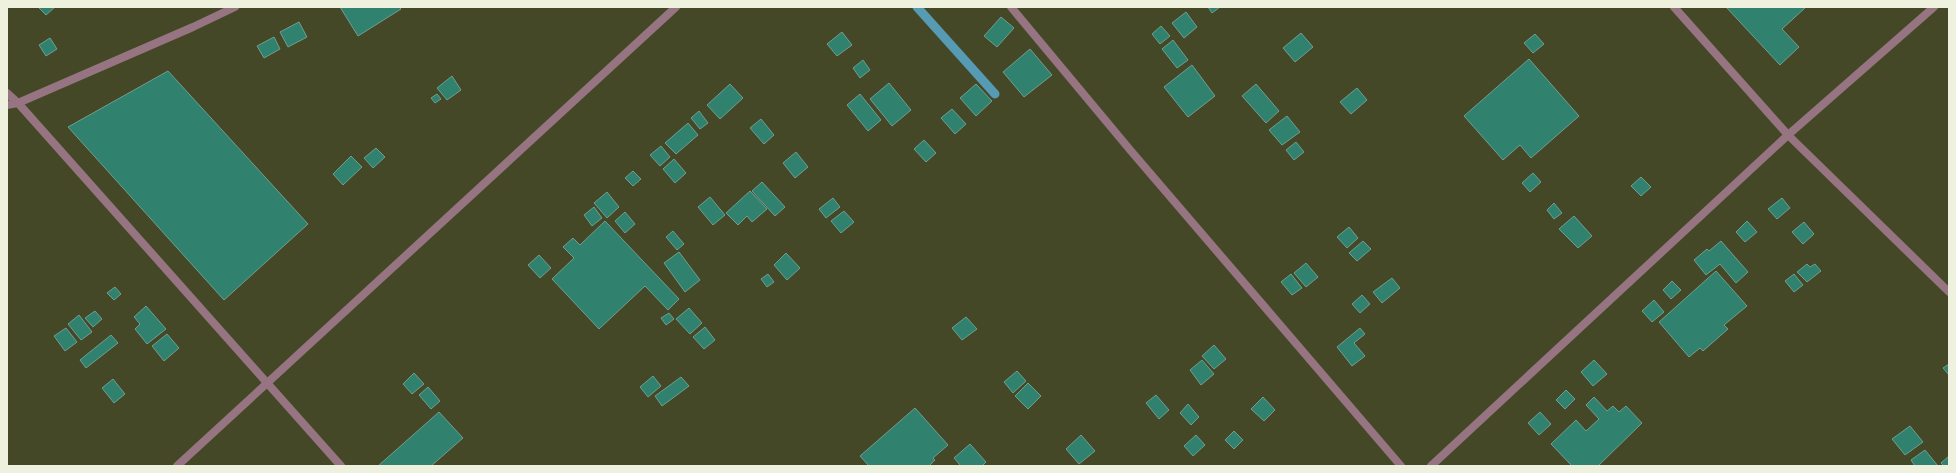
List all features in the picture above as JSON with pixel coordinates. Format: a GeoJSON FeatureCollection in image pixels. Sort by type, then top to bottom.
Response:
{"type":"FeatureCollection","features":[{"type":"Feature","properties":{"kind":"street"},"geometry":{"type":"LineString","coordinates":[[7,105],[18,103],[193,27],[235,7]]}},
{"type":"Feature","properties":{"kind":"street"},"geometry":{"type":"LineString","coordinates":[[177,466],[676,7]]}},
{"type":"Feature","properties":{"kind":"street"},"geometry":{"type":"LineString","coordinates":[[1010,7],[1131,151],[1401,466]]}},
{"type":"Feature","properties":{"kind":"street"},"geometry":{"type":"LineString","coordinates":[[1674,7],[1788,135],[1949,292]]}},
{"type":"Feature","properties":{"kind":"street"},"geometry":{"type":"LineString","coordinates":[[1431,466],[1788,135],[1934,7]]}},
{"type":"Feature","properties":{"kind":"street"},"geometry":{"type":"LineString","coordinates":[[7,93],[18,103],[340,466]]}},
{"type":"Feature","properties":{"kind":"building"},"geometry":{"type":"Polygon","coordinates":[[[55,7],[46,15],[39,8],[55,7]]]}},
{"type":"Feature","properties":{"kind":"building"},"geometry":{"type":"Polygon","coordinates":[[[340,7],[399,7],[401,9],[358,36],[340,7]]]}},
{"type":"Feature","properties":{"kind":"building"},"geometry":{"type":"Polygon","coordinates":[[[1208,7],[1220,7],[1212,13],[1208,7]]]}},
{"type":"Feature","properties":{"kind":"building"},"geometry":{"type":"Polygon","coordinates":[[[1726,7],[1806,7],[1782,29],[1799,47],[1780,65],[1726,7]]]}},
{"type":"Feature","properties":{"kind":"building"},"geometry":{"type":"Polygon","coordinates":[[[1186,12],[1197,27],[1184,38],[1172,23],[1186,12]]]}},
{"type":"Feature","properties":{"kind":"building"},"geometry":{"type":"Polygon","coordinates":[[[1001,17],[1014,28],[997,47],[984,36],[1001,17]]]}},
{"type":"Feature","properties":{"kind":"building"},"geometry":{"type":"Polygon","coordinates":[[[299,22],[307,37],[288,47],[280,32],[299,22]]]}},
{"type":"Feature","properties":{"kind":"building"},"geometry":{"type":"Polygon","coordinates":[[[1161,26],[1170,36],[1160,44],[1152,34],[1161,26]]]}},
{"type":"Feature","properties":{"kind":"building"},"geometry":{"type":"Polygon","coordinates":[[[842,32],[852,45],[837,56],[827,44],[842,32]]]}},
{"type":"Feature","properties":{"kind":"building"},"geometry":{"type":"Polygon","coordinates":[[[1301,33],[1313,47],[1295,62],[1283,48],[1301,33]]]}},
{"type":"Feature","properties":{"kind":"building"},"geometry":{"type":"Polygon","coordinates":[[[1535,34],[1544,44],[1533,53],[1524,43],[1535,34]]]}},
{"type":"Feature","properties":{"kind":"building"},"geometry":{"type":"Polygon","coordinates":[[[274,37],[280,49],[264,58],[257,46],[274,37]]]}},
{"type":"Feature","properties":{"kind":"building"},"geometry":{"type":"Polygon","coordinates":[[[50,38],[57,49],[46,56],[39,45],[50,38]]]}},
{"type":"Feature","properties":{"kind":"building"},"geometry":{"type":"Polygon","coordinates":[[[1173,40],[1188,60],[1177,68],[1162,49],[1173,40]]]}},
{"type":"Feature","properties":{"kind":"building"},"geometry":{"type":"Polygon","coordinates":[[[1030,49],[1052,75],[1024,97],[1003,72],[1030,49]]]}},
{"type":"Feature","properties":{"kind":"building"},"geometry":{"type":"Polygon","coordinates":[[[1529,59],[1579,116],[1531,158],[1520,145],[1503,160],[1464,116],[1529,59]]]}},
{"type":"Feature","properties":{"kind":"building"},"geometry":{"type":"Polygon","coordinates":[[[863,60],[870,70],[860,78],[853,68],[863,60]]]}},
{"type":"Feature","properties":{"kind":"building"},"geometry":{"type":"Polygon","coordinates":[[[1192,65],[1215,96],[1188,117],[1164,87],[1192,65]]]}},
{"type":"Feature","properties":{"kind":"building"},"geometry":{"type":"Polygon","coordinates":[[[168,71],[308,224],[224,300],[68,127],[168,71]]]}},
{"type":"Feature","properties":{"kind":"building"},"geometry":{"type":"Polygon","coordinates":[[[452,76],[461,90],[447,100],[437,88],[452,76]]]}},
{"type":"Feature","properties":{"kind":"building"},"geometry":{"type":"Polygon","coordinates":[[[889,83],[911,110],[892,126],[870,99],[889,83]]]}},
{"type":"Feature","properties":{"kind":"building"},"geometry":{"type":"Polygon","coordinates":[[[730,84],[743,98],[720,119],[707,105],[730,84]]]}},
{"type":"Feature","properties":{"kind":"building"},"geometry":{"type":"Polygon","coordinates":[[[976,84],[992,101],[976,116],[960,98],[976,84]]]}},
{"type":"Feature","properties":{"kind":"building"},"geometry":{"type":"Polygon","coordinates":[[[1256,84],[1279,111],[1266,123],[1242,96],[1256,84]]]}},
{"type":"Feature","properties":{"kind":"building"},"geometry":{"type":"Polygon","coordinates":[[[1357,88],[1367,100],[1351,114],[1340,102],[1357,88]]]}},
{"type":"Feature","properties":{"kind":"building"},"geometry":{"type":"Polygon","coordinates":[[[437,94],[441,99],[435,103],[431,98],[437,94]]]}},
{"type":"Feature","properties":{"kind":"building"},"geometry":{"type":"Polygon","coordinates":[[[860,94],[881,120],[868,131],[847,105],[860,94]]]}},
{"type":"Feature","properties":{"kind":"building"},"geometry":{"type":"Polygon","coordinates":[[[952,109],[966,124],[955,134],[941,118],[952,109]]]}},
{"type":"Feature","properties":{"kind":"building"},"geometry":{"type":"Polygon","coordinates":[[[699,111],[708,123],[700,129],[691,118],[699,111]]]}},
{"type":"Feature","properties":{"kind":"building"},"geometry":{"type":"Polygon","coordinates":[[[1287,116],[1300,132],[1282,145],[1269,130],[1287,116]]]}},
{"type":"Feature","properties":{"kind":"building"},"geometry":{"type":"Polygon","coordinates":[[[761,119],[774,135],[764,144],[750,128],[761,119]]]}},
{"type":"Feature","properties":{"kind":"building"},"geometry":{"type":"Polygon","coordinates":[[[688,123],[698,135],[676,154],[665,143],[688,123]]]}},
{"type":"Feature","properties":{"kind":"building"},"geometry":{"type":"Polygon","coordinates":[[[924,140],[936,153],[926,162],[914,149],[924,140]]]}},
{"type":"Feature","properties":{"kind":"building"},"geometry":{"type":"Polygon","coordinates":[[[1296,142],[1304,152],[1294,160],[1286,150],[1296,142]]]}},
{"type":"Feature","properties":{"kind":"building"},"geometry":{"type":"Polygon","coordinates":[[[661,146],[670,157],[660,166],[650,155],[661,146]]]}},
{"type":"Feature","properties":{"kind":"building"},"geometry":{"type":"Polygon","coordinates":[[[376,148],[385,157],[373,168],[364,158],[376,148]]]}},
{"type":"Feature","properties":{"kind":"building"},"geometry":{"type":"Polygon","coordinates":[[[796,152],[808,167],[795,178],[783,163],[796,152]]]}},
{"type":"Feature","properties":{"kind":"building"},"geometry":{"type":"Polygon","coordinates":[[[351,156],[362,167],[343,185],[333,174],[351,156]]]}},
{"type":"Feature","properties":{"kind":"building"},"geometry":{"type":"Polygon","coordinates":[[[674,159],[686,173],[675,183],[663,169],[674,159]]]}},
{"type":"Feature","properties":{"kind":"building"},"geometry":{"type":"Polygon","coordinates":[[[633,171],[641,179],[633,186],[625,178],[633,171]]]}},
{"type":"Feature","properties":{"kind":"building"},"geometry":{"type":"Polygon","coordinates":[[[1533,173],[1541,182],[1530,192],[1522,183],[1533,173]]]}},
{"type":"Feature","properties":{"kind":"building"},"geometry":{"type":"Polygon","coordinates":[[[1641,177],[1651,187],[1641,196],[1631,186],[1641,177]]]}},
{"type":"Feature","properties":{"kind":"building"},"geometry":{"type":"Polygon","coordinates":[[[762,182],[785,207],[775,216],[752,191],[762,182]]]}},
{"type":"Feature","properties":{"kind":"building"},"geometry":{"type":"Polygon","coordinates":[[[750,191],[767,209],[752,222],[747,216],[738,225],[726,213],[750,191]]]}},
{"type":"Feature","properties":{"kind":"building"},"geometry":{"type":"Polygon","coordinates":[[[607,192],[619,207],[607,218],[594,203],[607,192]]]}},
{"type":"Feature","properties":{"kind":"building"},"geometry":{"type":"Polygon","coordinates":[[[710,197],[725,215],[713,225],[698,207],[710,197]]]}},
{"type":"Feature","properties":{"kind":"building"},"geometry":{"type":"Polygon","coordinates":[[[833,198],[840,207],[826,218],[819,209],[833,198]]]}},
{"type":"Feature","properties":{"kind":"building"},"geometry":{"type":"Polygon","coordinates":[[[1782,198],[1790,208],[1777,219],[1768,209],[1782,198]]]}},
{"type":"Feature","properties":{"kind":"building"},"geometry":{"type":"Polygon","coordinates":[[[1554,203],[1562,213],[1554,219],[1547,210],[1554,203]]]}},
{"type":"Feature","properties":{"kind":"building"},"geometry":{"type":"Polygon","coordinates":[[[594,207],[602,218],[592,226],[584,215],[594,207]]]}},
{"type":"Feature","properties":{"kind":"building"},"geometry":{"type":"Polygon","coordinates":[[[844,211],[854,222],[841,233],[831,221],[844,211]]]}},
{"type":"Feature","properties":{"kind":"building"},"geometry":{"type":"Polygon","coordinates":[[[625,212],[635,224],[625,233],[615,221],[625,212]]]}},
{"type":"Feature","properties":{"kind":"building"},"geometry":{"type":"Polygon","coordinates":[[[1574,216],[1592,236],[1578,248],[1559,229],[1574,216]]]}},
{"type":"Feature","properties":{"kind":"building"},"geometry":{"type":"Polygon","coordinates":[[[605,221],[679,299],[668,310],[645,286],[599,329],[552,279],[574,258],[563,247],[573,238],[580,245],[605,221]]]}},
{"type":"Feature","properties":{"kind":"building"},"geometry":{"type":"Polygon","coordinates":[[[1747,221],[1757,232],[1745,242],[1736,232],[1747,221]]]}},
{"type":"Feature","properties":{"kind":"building"},"geometry":{"type":"Polygon","coordinates":[[[1804,222],[1814,234],[1803,244],[1792,232],[1804,222]]]}},
{"type":"Feature","properties":{"kind":"building"},"geometry":{"type":"Polygon","coordinates":[[[1349,227],[1358,238],[1347,248],[1337,237],[1349,227]]]}},
{"type":"Feature","properties":{"kind":"building"},"geometry":{"type":"Polygon","coordinates":[[[673,231],[684,244],[677,250],[666,237],[673,231]]]}},
{"type":"Feature","properties":{"kind":"building"},"geometry":{"type":"Polygon","coordinates":[[[1363,241],[1371,249],[1357,261],[1349,253],[1363,241]]]}},
{"type":"Feature","properties":{"kind":"building"},"geometry":{"type":"Polygon","coordinates":[[[1721,241],[1748,272],[1736,283],[1720,264],[1706,275],[1694,260],[1707,249],[1709,251],[1721,241]]]}},
{"type":"Feature","properties":{"kind":"building"},"geometry":{"type":"Polygon","coordinates":[[[679,252],[700,280],[685,292],[664,263],[679,252]]]}},
{"type":"Feature","properties":{"kind":"building"},"geometry":{"type":"Polygon","coordinates":[[[786,253],[800,268],[787,280],[774,265],[786,253]]]}},
{"type":"Feature","properties":{"kind":"building"},"geometry":{"type":"Polygon","coordinates":[[[539,255],[551,268],[540,278],[528,265],[539,255]]]}},
{"type":"Feature","properties":{"kind":"building"},"geometry":{"type":"Polygon","coordinates":[[[1306,263],[1318,277],[1306,287],[1294,273],[1306,263]]]}},
{"type":"Feature","properties":{"kind":"building"},"geometry":{"type":"Polygon","coordinates":[[[1807,264],[1810,267],[1815,264],[1821,271],[1807,282],[1797,272],[1807,264]]]}},
{"type":"Feature","properties":{"kind":"building"},"geometry":{"type":"Polygon","coordinates":[[[1716,271],[1747,306],[1724,325],[1728,329],[1703,351],[1700,348],[1689,357],[1659,322],[1716,271]]]}},
{"type":"Feature","properties":{"kind":"building"},"geometry":{"type":"Polygon","coordinates":[[[768,274],[774,282],[767,287],[761,279],[768,274]]]}},
{"type":"Feature","properties":{"kind":"building"},"geometry":{"type":"Polygon","coordinates":[[[1291,274],[1302,288],[1292,295],[1281,282],[1291,274]]]}},
{"type":"Feature","properties":{"kind":"building"},"geometry":{"type":"Polygon","coordinates":[[[1794,274],[1803,285],[1794,292],[1785,281],[1794,274]]]}},
{"type":"Feature","properties":{"kind":"building"},"geometry":{"type":"Polygon","coordinates":[[[1392,278],[1400,288],[1382,303],[1373,292],[1392,278]]]}},
{"type":"Feature","properties":{"kind":"building"},"geometry":{"type":"Polygon","coordinates":[[[1672,281],[1681,290],[1671,299],[1663,290],[1672,281]]]}},
{"type":"Feature","properties":{"kind":"building"},"geometry":{"type":"Polygon","coordinates":[[[115,287],[121,294],[114,300],[107,293],[115,287]]]}},
{"type":"Feature","properties":{"kind":"building"},"geometry":{"type":"Polygon","coordinates":[[[1362,295],[1370,304],[1360,313],[1352,304],[1362,295]]]}},
{"type":"Feature","properties":{"kind":"building"},"geometry":{"type":"Polygon","coordinates":[[[1654,300],[1664,312],[1652,322],[1642,311],[1654,300]]]}},
{"type":"Feature","properties":{"kind":"building"},"geometry":{"type":"Polygon","coordinates":[[[146,306],[166,329],[147,344],[135,329],[140,324],[134,317],[146,306]]]}},
{"type":"Feature","properties":{"kind":"building"},"geometry":{"type":"Polygon","coordinates":[[[689,308],[702,323],[690,334],[676,319],[689,308]]]}},
{"type":"Feature","properties":{"kind":"building"},"geometry":{"type":"Polygon","coordinates":[[[95,311],[102,319],[93,327],[85,318],[95,311]]]}},
{"type":"Feature","properties":{"kind":"building"},"geometry":{"type":"Polygon","coordinates":[[[669,313],[674,319],[666,325],[661,318],[669,313]]]}},
{"type":"Feature","properties":{"kind":"building"},"geometry":{"type":"Polygon","coordinates":[[[79,315],[92,332],[81,340],[68,324],[79,315]]]}},
{"type":"Feature","properties":{"kind":"building"},"geometry":{"type":"Polygon","coordinates":[[[966,317],[977,329],[962,340],[952,328],[966,317]]]}},
{"type":"Feature","properties":{"kind":"building"},"geometry":{"type":"Polygon","coordinates":[[[705,327],[715,340],[704,349],[693,337],[705,327]]]}},
{"type":"Feature","properties":{"kind":"building"},"geometry":{"type":"Polygon","coordinates":[[[66,328],[77,342],[65,351],[54,336],[66,328]]]}},
{"type":"Feature","properties":{"kind":"building"},"geometry":{"type":"Polygon","coordinates":[[[1360,328],[1365,334],[1354,343],[1365,356],[1352,366],[1337,347],[1360,328]]]}},
{"type":"Feature","properties":{"kind":"building"},"geometry":{"type":"Polygon","coordinates":[[[167,334],[179,348],[164,361],[152,346],[167,334]]]}},
{"type":"Feature","properties":{"kind":"building"},"geometry":{"type":"Polygon","coordinates":[[[111,335],[118,343],[86,368],[80,360],[111,335]]]}},
{"type":"Feature","properties":{"kind":"building"},"geometry":{"type":"Polygon","coordinates":[[[1214,345],[1226,359],[1214,369],[1202,356],[1214,345]]]}},
{"type":"Feature","properties":{"kind":"building"},"geometry":{"type":"Polygon","coordinates":[[[1202,360],[1214,374],[1201,385],[1190,370],[1202,360]]]}},
{"type":"Feature","properties":{"kind":"building"},"geometry":{"type":"Polygon","coordinates":[[[1594,360],[1607,374],[1593,386],[1581,372],[1594,360]]]}},
{"type":"Feature","properties":{"kind":"building"},"geometry":{"type":"Polygon","coordinates":[[[1949,364],[1949,375],[1943,368],[1949,364]]]}},
{"type":"Feature","properties":{"kind":"building"},"geometry":{"type":"Polygon","coordinates":[[[1017,371],[1026,381],[1013,393],[1004,382],[1017,371]]]}},
{"type":"Feature","properties":{"kind":"building"},"geometry":{"type":"Polygon","coordinates":[[[414,373],[424,384],[412,394],[403,384],[414,373]]]}},
{"type":"Feature","properties":{"kind":"building"},"geometry":{"type":"Polygon","coordinates":[[[653,376],[661,386],[648,397],[640,387],[653,376]]]}},
{"type":"Feature","properties":{"kind":"building"},"geometry":{"type":"Polygon","coordinates":[[[681,377],[689,386],[662,406],[655,396],[681,377]]]}},
{"type":"Feature","properties":{"kind":"building"},"geometry":{"type":"Polygon","coordinates":[[[113,379],[125,394],[114,403],[102,388],[113,379]]]}},
{"type":"Feature","properties":{"kind":"building"},"geometry":{"type":"Polygon","coordinates":[[[1028,383],[1041,396],[1028,409],[1015,396],[1028,383]]]}},
{"type":"Feature","properties":{"kind":"building"},"geometry":{"type":"Polygon","coordinates":[[[428,387],[440,401],[431,409],[419,395],[428,387]]]}},
{"type":"Feature","properties":{"kind":"building"},"geometry":{"type":"Polygon","coordinates":[[[1566,390],[1575,399],[1565,409],[1556,400],[1566,390]]]}},
{"type":"Feature","properties":{"kind":"building"},"geometry":{"type":"Polygon","coordinates":[[[1156,395],[1169,410],[1159,419],[1146,403],[1156,395]]]}},
{"type":"Feature","properties":{"kind":"building"},"geometry":{"type":"Polygon","coordinates":[[[1263,397],[1275,410],[1264,421],[1251,409],[1263,397]]]}},
{"type":"Feature","properties":{"kind":"building"},"geometry":{"type":"Polygon","coordinates":[[[1594,397],[1607,411],[1613,406],[1619,412],[1626,406],[1642,423],[1598,466],[1572,466],[1551,444],[1576,420],[1586,431],[1599,419],[1586,405],[1594,397]]]}},
{"type":"Feature","properties":{"kind":"building"},"geometry":{"type":"Polygon","coordinates":[[[1188,404],[1199,417],[1191,425],[1180,413],[1188,404]]]}},
{"type":"Feature","properties":{"kind":"building"},"geometry":{"type":"Polygon","coordinates":[[[915,408],[948,445],[933,458],[935,460],[929,466],[869,466],[860,456],[915,408]]]}},
{"type":"Feature","properties":{"kind":"building"},"geometry":{"type":"Polygon","coordinates":[[[439,412],[463,438],[431,466],[378,466],[439,412]]]}},
{"type":"Feature","properties":{"kind":"building"},"geometry":{"type":"Polygon","coordinates":[[[1540,412],[1551,424],[1539,435],[1528,423],[1540,412]]]}},
{"type":"Feature","properties":{"kind":"building"},"geometry":{"type":"Polygon","coordinates":[[[1910,426],[1923,442],[1905,455],[1892,439],[1910,426]]]}},
{"type":"Feature","properties":{"kind":"building"},"geometry":{"type":"Polygon","coordinates":[[[1234,431],[1243,440],[1234,449],[1225,440],[1234,431]]]}},
{"type":"Feature","properties":{"kind":"building"},"geometry":{"type":"Polygon","coordinates":[[[1081,435],[1095,451],[1079,464],[1066,449],[1081,435]]]}},
{"type":"Feature","properties":{"kind":"building"},"geometry":{"type":"Polygon","coordinates":[[[1196,435],[1205,445],[1193,456],[1184,446],[1196,435]]]}},
{"type":"Feature","properties":{"kind":"building"},"geometry":{"type":"Polygon","coordinates":[[[970,444],[986,462],[982,466],[961,466],[954,458],[970,444]]]}},
{"type":"Feature","properties":{"kind":"building"},"geometry":{"type":"Polygon","coordinates":[[[1925,450],[1938,466],[1915,466],[1911,460],[1925,450]]]}},
{"type":"Feature","properties":{"kind":"building"},"geometry":{"type":"Polygon","coordinates":[[[1949,456],[1949,466],[1944,466],[1941,463],[1949,456]]]}},
{"type":"Feature","properties":{"kind":"waterway"},"geometry":{"type":"LineString","coordinates":[[917,7],[995,94]]}}]}
